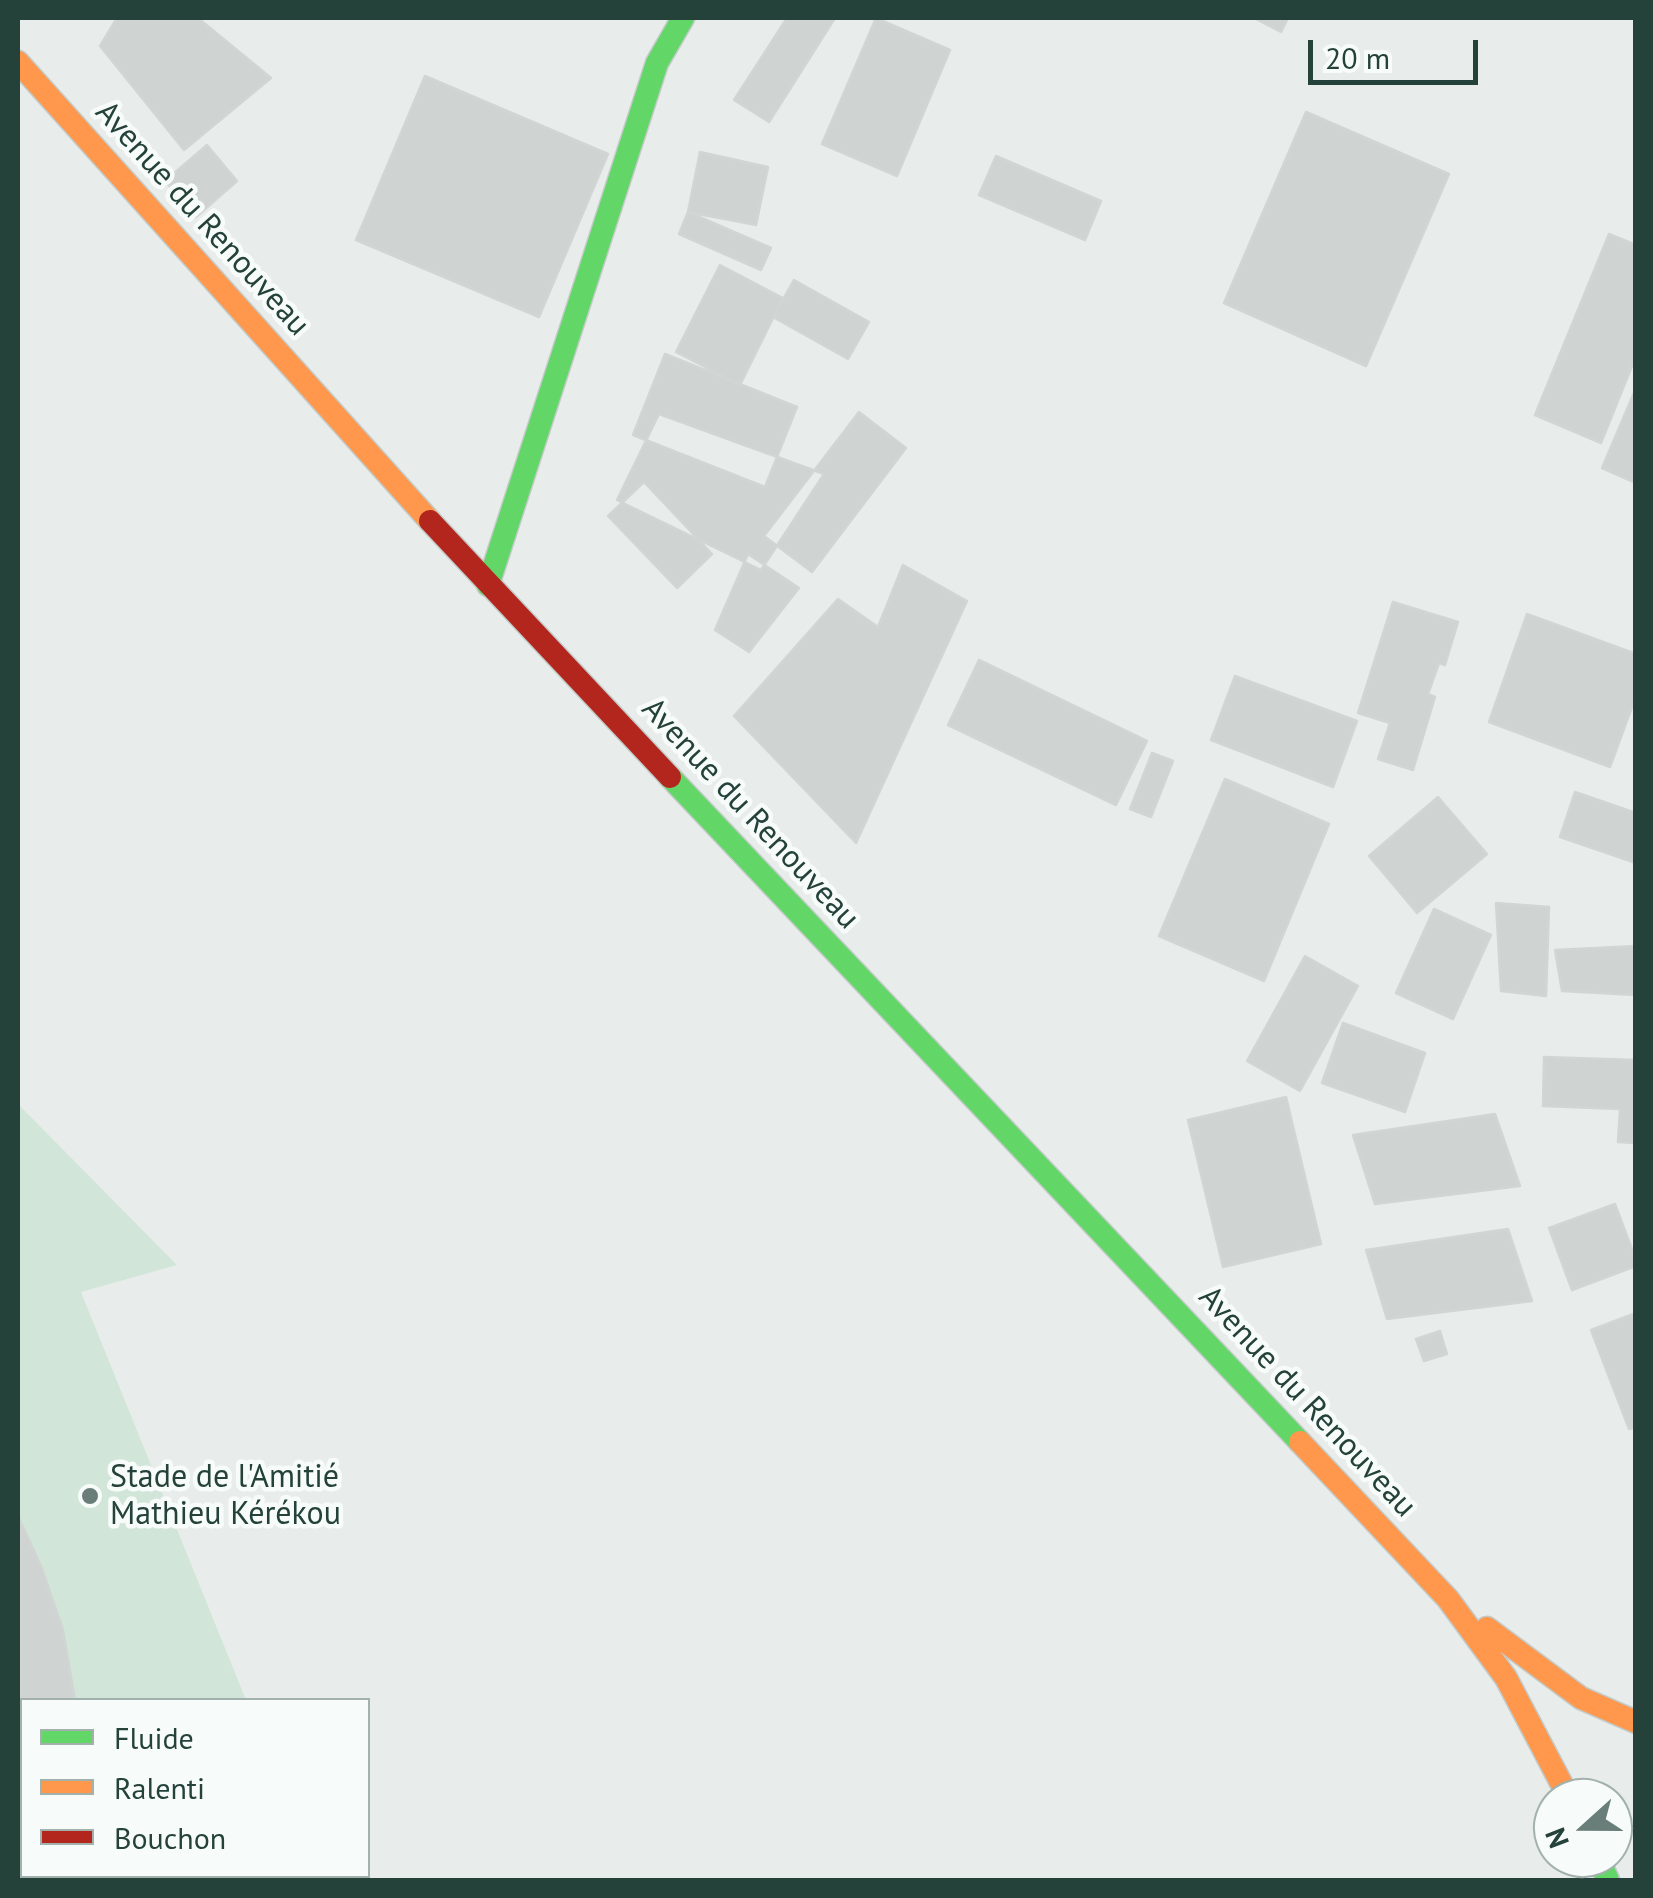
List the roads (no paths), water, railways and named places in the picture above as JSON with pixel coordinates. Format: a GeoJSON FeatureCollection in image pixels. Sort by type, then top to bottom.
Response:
{"type":"FeatureCollection","features":[{"type":"Feature","properties":{"kind":"main road"},"geometry":{"type":"LineString","coordinates":[[488,585],[657,63],[683,18]]}},
{"type":"Feature","properties":{"kind":"main road","name":"Avenue du Renouveau"},"geometry":{"type":"LineString","coordinates":[[18,62],[488,585],[1448,1599],[1506,1678],[1558,1778]]}},
{"type":"Feature","properties":{"kind":"main road","name":"Avenue du Renouveau"},"geometry":{"type":"LineString","coordinates":[[1448,1599],[1582,1698],[1636,1722]]}},
{"type":"Feature","properties":{"kind":"place","name":"Stade de l'Amitié Mathieu Kérékou"},"geometry":{"type":"Point","coordinates":[90,1496]}}]}
